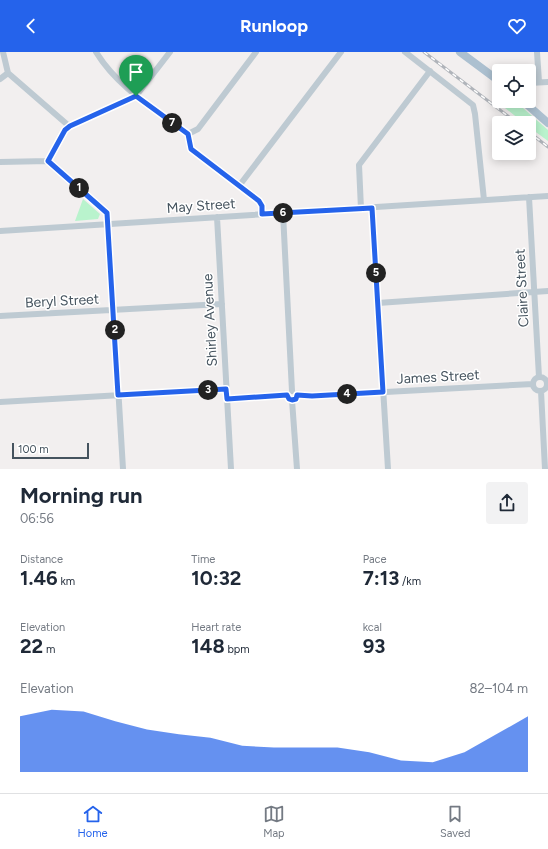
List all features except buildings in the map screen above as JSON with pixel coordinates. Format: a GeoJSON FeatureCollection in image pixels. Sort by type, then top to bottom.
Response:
{"type":"FeatureCollection","features":[{"type":"Feature","properties":{"kind":"main road"},"geometry":{"type":"LineString","coordinates":[[460,52],[492,76]]}},
{"type":"Feature","properties":{"kind":"main road"},"geometry":{"type":"LineString","coordinates":[[531,108],[548,123]]}},
{"type":"Feature","properties":{"kind":"street"},"geometry":{"type":"LineString","coordinates":[[2,52],[8,73],[70,126]]}},
{"type":"Feature","properties":{"kind":"street"},"geometry":{"type":"LineString","coordinates":[[96,52],[116,78],[136,96],[188,134],[191,149],[259,201],[262,206],[262,214]]}},
{"type":"Feature","properties":{"kind":"street"},"geometry":{"type":"LineString","coordinates":[[48,161],[65,130],[70,126],[136,96],[170,52]]}},
{"type":"Feature","properties":{"kind":"street"},"geometry":{"type":"LineString","coordinates":[[188,134],[197,130],[256,52]]}},
{"type":"Feature","properties":{"kind":"street"},"geometry":{"type":"LineString","coordinates":[[239,186],[341,52]]}},
{"type":"Feature","properties":{"kind":"street"},"geometry":{"type":"LineString","coordinates":[[405,52],[473,105],[484,200]]}},
{"type":"Feature","properties":{"kind":"street"},"geometry":{"type":"LineString","coordinates":[[537,52],[539,82],[548,82]]}},
{"type":"Feature","properties":{"kind":"street"},"geometry":{"type":"LineString","coordinates":[[361,209],[359,165],[430,71]]}},
{"type":"Feature","properties":{"kind":"street"},"geometry":{"type":"LineString","coordinates":[[0,79],[8,73]]}},
{"type":"Feature","properties":{"kind":"street"},"geometry":{"type":"LineString","coordinates":[[0,162],[48,161],[107,213],[109,224],[123,469]]}},
{"type":"Feature","properties":{"kind":"street","name":"May Street"},"geometry":{"type":"LineString","coordinates":[[0,232],[548,196]]}},
{"type":"Feature","properties":{"kind":"street","name":"Claire Street"},"geometry":{"type":"LineString","coordinates":[[529,197],[539,377]]}},
{"type":"Feature","properties":{"kind":"street"},"geometry":{"type":"LineString","coordinates":[[372,208],[388,469]]}},
{"type":"Feature","properties":{"kind":"street"},"geometry":{"type":"LineString","coordinates":[[283,213],[296,399],[292,400]]}},
{"type":"Feature","properties":{"kind":"street","name":"Shirley Avenue"},"geometry":{"type":"LineString","coordinates":[[217,217],[231,469]]}},
{"type":"Feature","properties":{"kind":"street"},"geometry":{"type":"LineString","coordinates":[[378,303],[548,291]]}},
{"type":"Feature","properties":{"kind":"street","name":"Beryl Street"},"geometry":{"type":"LineString","coordinates":[[0,316],[222,304]]}},
{"type":"Feature","properties":{"kind":"street"},"geometry":{"type":"LineString","coordinates":[[539,377],[544,378],[548,383],[545,389],[541,391],[535,388],[533,384],[534,380],[539,377]]}},
{"type":"Feature","properties":{"kind":"street","name":"James Street"},"geometry":{"type":"LineString","coordinates":[[295,393],[312,396],[533,384]]}},
{"type":"Feature","properties":{"kind":"street"},"geometry":{"type":"LineString","coordinates":[[0,402],[226,389]]}},
{"type":"Feature","properties":{"kind":"street"},"geometry":{"type":"LineString","coordinates":[[541,391],[545,469]]}},
{"type":"Feature","properties":{"kind":"street"},"geometry":{"type":"LineString","coordinates":[[227,399],[287,395],[295,393]]}},
{"type":"Feature","properties":{"kind":"street"},"geometry":{"type":"LineString","coordinates":[[287,395],[289,399],[292,400],[297,469]]}},
{"type":"Feature","properties":{"kind":"green space"},"geometry":{"type":"Polygon","coordinates":[[[505,108],[523,108],[532,116],[515,116],[505,108]]]}},
{"type":"Feature","properties":{"kind":"green space"},"geometry":{"type":"Polygon","coordinates":[[[536,119],[548,130],[548,141],[536,132],[536,119]]]}},
{"type":"Feature","properties":{"kind":"green space"},"geometry":{"type":"Polygon","coordinates":[[[83,199],[100,214],[98,219],[75,221],[83,199]]]}},
{"type":"Feature","properties":{"kind":"railway"},"geometry":{"type":"LineString","coordinates":[[424,52],[508,116]]}},
{"type":"Feature","properties":{"kind":"railway"},"geometry":{"type":"LineString","coordinates":[[536,138],[548,147]]}},
{"type":"Feature","properties":{"kind":"route"},"geometry":{"type":"LineString","coordinates":[[136,96],[188,134],[189,146],[191,149],[259,201],[262,206],[262,214],[372,208],[383,392],[312,396],[297,395],[296,399],[294,400],[290,400],[287,395],[227,399],[226,389],[118,395],[109,224],[107,213],[48,161],[65,130],[70,126],[126,102],[136,96]]}}]}
